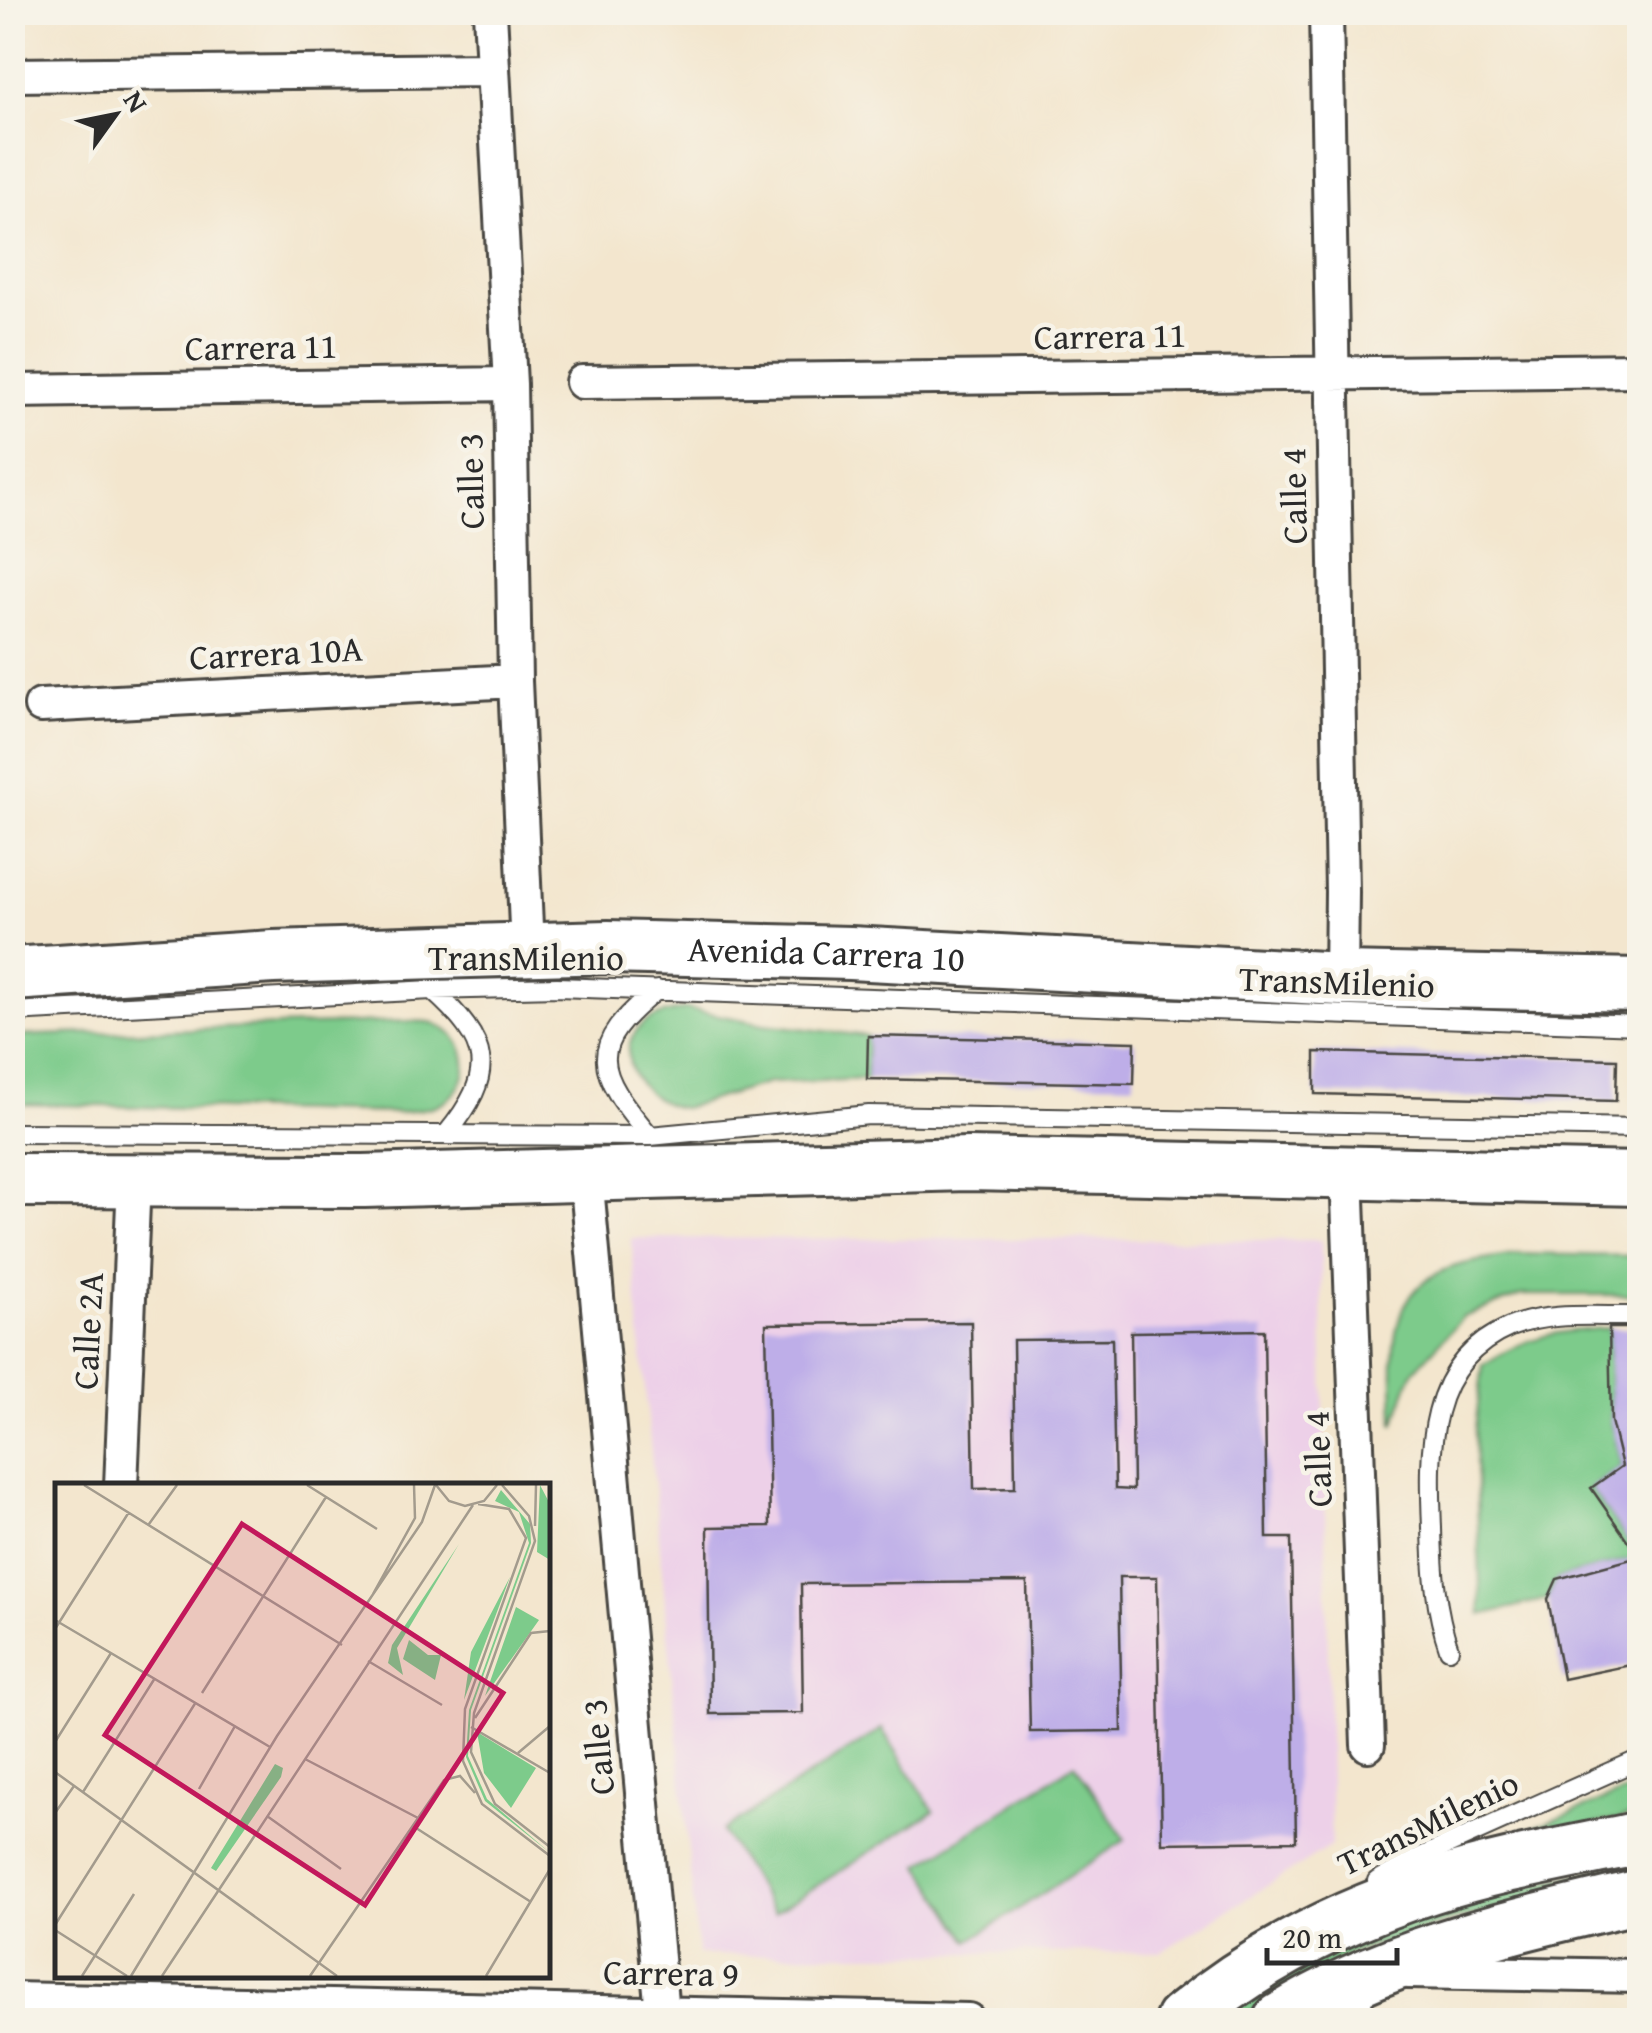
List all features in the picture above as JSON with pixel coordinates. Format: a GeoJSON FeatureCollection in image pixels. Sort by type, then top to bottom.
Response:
{"type":"FeatureCollection","features":[{"type":"Feature","properties":{"kind":"main road","name":"Avenida Carrera 10"},"geometry":{"type":"LineString","coordinates":[[12,974],[274,956],[626,947],[850,953],[1341,979],[1640,985]]}},
{"type":"Feature","properties":{"kind":"main road"},"geometry":{"type":"LineString","coordinates":[[12,1180],[364,1181],[968,1164],[1640,1179]]}},
{"type":"Feature","properties":{"kind":"main road"},"geometry":{"type":"LineString","coordinates":[[1182,2020],[1256,1964],[1338,1924],[1430,1887],[1640,1838]]}},
{"type":"Feature","properties":{"kind":"main road"},"geometry":{"type":"LineString","coordinates":[[1280,2020],[1320,1995],[1361,1990],[1457,1943],[1640,1896]]}},
{"type":"Feature","properties":{"kind":"street","name":"Calle 3"},"geometry":{"type":"LineString","coordinates":[[490,12],[510,384],[515,681],[527,948]]}},
{"type":"Feature","properties":{"kind":"street","name":"Calle 4"},"geometry":{"type":"LineString","coordinates":[[1326,12],[1341,979]]}},
{"type":"Feature","properties":{"kind":"street"},"geometry":{"type":"LineString","coordinates":[[12,74],[494,70]]}},
{"type":"Feature","properties":{"kind":"street","name":"Carrera 11"},"geometry":{"type":"LineString","coordinates":[[582,382],[1640,370]]}},
{"type":"Feature","properties":{"kind":"street","name":"Carrera 11"},"geometry":{"type":"LineString","coordinates":[[12,390],[510,384]]}},
{"type":"Feature","properties":{"kind":"street","name":"Carrera 10A"},"geometry":{"type":"LineString","coordinates":[[42,706],[515,681]]}},
{"type":"Feature","properties":{"kind":"street","name":"Calle 4"},"geometry":{"type":"LineString","coordinates":[[1347,1171],[1368,1745]]}},
{"type":"Feature","properties":{"kind":"street","name":"Calle 3"},"geometry":{"type":"LineString","coordinates":[[586,1174],[662,2013]]}},
{"type":"Feature","properties":{"kind":"street","name":"Calle 2A"},"geometry":{"type":"LineString","coordinates":[[121,1483],[134,1180]]}},
{"type":"Feature","properties":{"kind":"street"},"geometry":{"type":"LineString","coordinates":[[1361,1990],[1640,1976]]}},
{"type":"Feature","properties":{"kind":"street","name":"Carrera 9"},"geometry":{"type":"LineString","coordinates":[[12,1998],[601,2016],[662,2013],[968,2020]]}},
{"type":"Feature","properties":{"kind":"lane","name":"TransMilenio"},"geometry":{"type":"LineString","coordinates":[[12,1012],[558,987],[1640,1025]]}},
{"type":"Feature","properties":{"kind":"lane"},"geometry":{"type":"LineString","coordinates":[[432,990],[460,1015],[475,1036],[482,1060],[472,1100],[446,1135]]}},
{"type":"Feature","properties":{"kind":"lane"},"geometry":{"type":"LineString","coordinates":[[650,1136],[613,1089],[606,1062],[608,1042],[626,1015],[657,990]]}},
{"type":"Feature","properties":{"kind":"lane"},"geometry":{"type":"LineString","coordinates":[[12,1133],[650,1136],[869,1115],[1640,1128]]}},
{"type":"Feature","properties":{"kind":"lane"},"geometry":{"type":"LineString","coordinates":[[1449,1649],[1434,1592],[1430,1464],[1432,1430],[1444,1393],[1475,1348],[1507,1328],[1532,1320],[1640,1316]]}},
{"type":"Feature","properties":{"kind":"lane","name":"TransMilenio"},"geometry":{"type":"LineString","coordinates":[[1366,1888],[1416,1859],[1640,1759]]}},
{"type":"Feature","properties":{"kind":"lane","name":"TransMilenio"},"geometry":{"type":"LineString","coordinates":[[1256,1964],[1348,1898]]}},
{"type":"Feature","properties":{"kind":"shaded area"},"geometry":{"type":"Polygon","coordinates":[[[631,1238],[1321,1240],[1331,1846],[1161,1952],[698,1955],[631,1238]]]}},
{"type":"Feature","properties":{"kind":"green space"},"geometry":{"type":"Polygon","coordinates":[[[687,1009],[764,1024],[868,1036],[867,1079],[769,1083],[683,1108],[669,1105],[644,1088],[635,1076],[629,1050],[633,1036],[643,1024],[687,1009]]]}},
{"type":"Feature","properties":{"kind":"green space"},"geometry":{"type":"Polygon","coordinates":[[[434,1023],[449,1031],[458,1041],[465,1064],[459,1087],[451,1096],[425,1109],[400,1113],[13,1104],[13,1036],[434,1023]]]}},
{"type":"Feature","properties":{"kind":"green space"},"geometry":{"type":"Polygon","coordinates":[[[1519,1254],[1639,1256],[1639,1295],[1521,1295],[1463,1317],[1413,1372],[1394,1425],[1396,1334],[1412,1295],[1427,1280],[1450,1268],[1519,1254]]]}},
{"type":"Feature","properties":{"kind":"green space"},"geometry":{"type":"Polygon","coordinates":[[[1609,1328],[1611,1421],[1622,1466],[1591,1488],[1639,1557],[1557,1579],[1548,1599],[1481,1615],[1475,1429],[1483,1365],[1543,1336],[1609,1328]]]}},
{"type":"Feature","properties":{"kind":"green space"},"geometry":{"type":"Polygon","coordinates":[[[882,1729],[934,1811],[774,1913],[722,1831],[882,1729]]]}},
{"type":"Feature","properties":{"kind":"green space"},"geometry":{"type":"Polygon","coordinates":[[[1075,1764],[1125,1840],[969,1941],[920,1865],[1075,1764]]]}},
{"type":"Feature","properties":{"kind":"green space"},"geometry":{"type":"Polygon","coordinates":[[[1639,1787],[1639,1815],[1474,1850],[1639,1787]]]}},
{"type":"Feature","properties":{"kind":"green space"},"geometry":{"type":"Polygon","coordinates":[[[1639,1860],[1639,1875],[1447,1922],[1352,1953],[1270,1997],[1242,2020],[1214,2020],[1262,1981],[1439,1907],[1639,1860]]]}},
{"type":"Feature","properties":{"kind":"building"},"geometry":{"type":"Polygon","coordinates":[[[868,1036],[1135,1042],[1134,1084],[867,1079],[868,1036]]]}},
{"type":"Feature","properties":{"kind":"building"},"geometry":{"type":"Polygon","coordinates":[[[1315,1052],[1617,1059],[1616,1101],[1315,1094],[1315,1052]]]}},
{"type":"Feature","properties":{"kind":"building"},"geometry":{"type":"Polygon","coordinates":[[[971,1322],[974,1489],[1015,1488],[1013,1340],[1112,1339],[1115,1489],[1133,1490],[1131,1332],[1264,1330],[1267,1538],[1291,1538],[1296,1841],[1162,1843],[1157,1577],[1119,1577],[1122,1731],[1030,1732],[1027,1582],[801,1584],[803,1713],[710,1714],[708,1527],[770,1526],[766,1324],[971,1322]]]}},
{"type":"Feature","properties":{"kind":"building"},"geometry":{"type":"Polygon","coordinates":[[[1609,1328],[1640,1328],[1640,1663],[1563,1679],[1548,1599],[1557,1579],[1639,1557],[1591,1488],[1622,1466],[1611,1421],[1609,1328]]]}}]}
